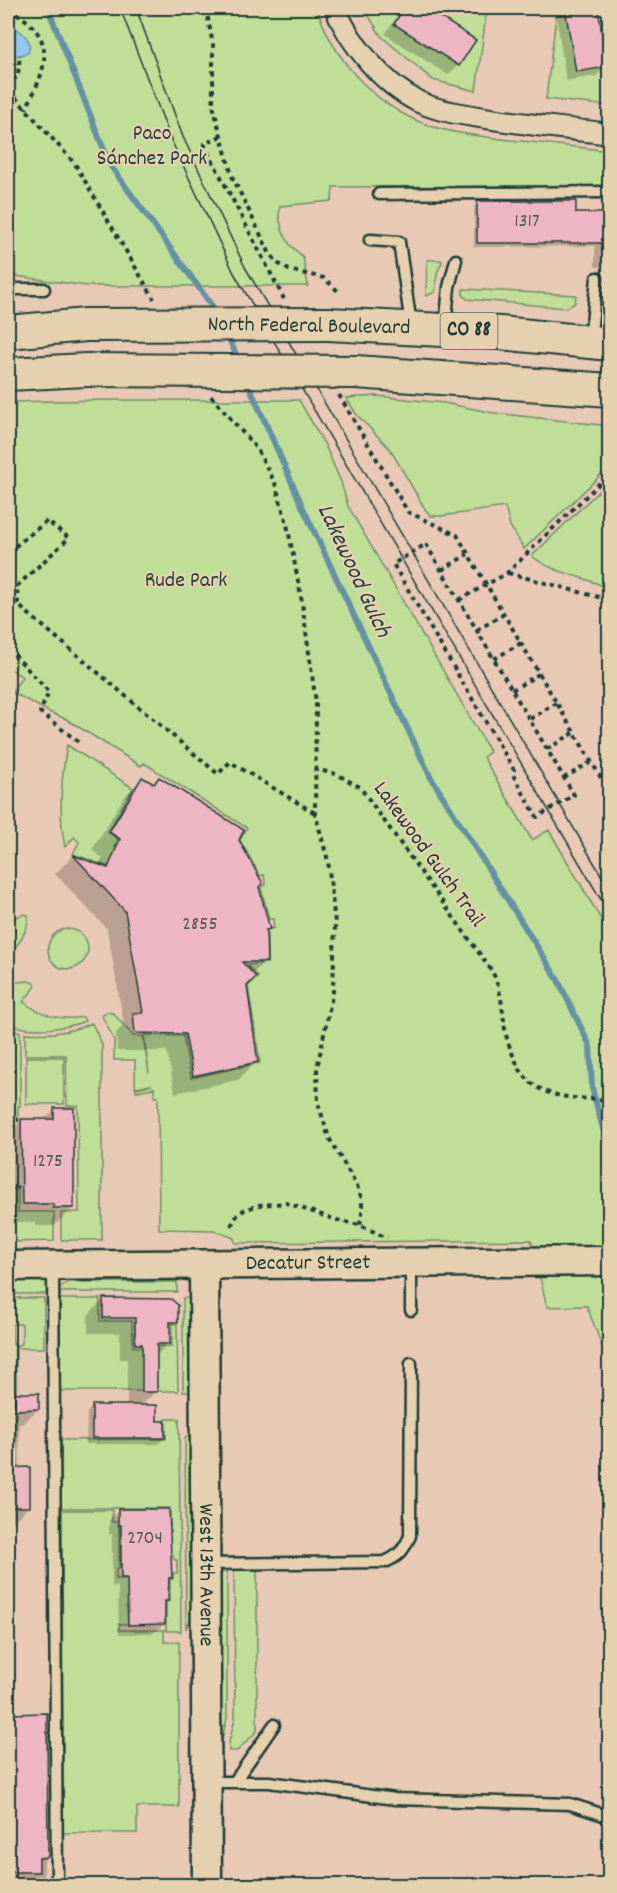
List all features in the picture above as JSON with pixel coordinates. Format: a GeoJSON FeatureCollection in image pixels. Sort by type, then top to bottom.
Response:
{"type":"FeatureCollection","features":[{"type":"Feature","properties":{"kind":"main road","name":"North Federal Boulevard"},"geometry":{"type":"LineString","coordinates":[[8,332],[86,325],[328,324],[500,333],[600,343]]}},
{"type":"Feature","properties":{"kind":"main road","name":"North Federal Boulevard"},"geometry":{"type":"LineString","coordinates":[[8,374],[86,370],[347,382],[609,390]]}},
{"type":"Feature","properties":{"kind":"street"},"geometry":{"type":"LineString","coordinates":[[335,8],[364,56],[391,81],[418,101],[444,110],[486,118],[609,134]]}},
{"type":"Feature","properties":{"kind":"street","name":"Decatur Street"},"geometry":{"type":"LineString","coordinates":[[8,1266],[609,1262]]}},
{"type":"Feature","properties":{"kind":"street","name":"West 13th Avenue"},"geometry":{"type":"LineString","coordinates":[[204,1266],[206,1564],[221,1781],[207,1886]]}},
{"type":"Feature","properties":{"kind":"lane"},"geometry":{"type":"LineString","coordinates":[[379,194],[609,192]]}},
{"type":"Feature","properties":{"kind":"lane"},"geometry":{"type":"LineString","coordinates":[[370,240],[399,242],[412,328]]}},
{"type":"Feature","properties":{"kind":"lane"},"geometry":{"type":"LineString","coordinates":[[445,330],[451,273],[456,260]]}},
{"type":"Feature","properties":{"kind":"lane"},"geometry":{"type":"LineString","coordinates":[[597,278],[600,343]]}},
{"type":"Feature","properties":{"kind":"lane"},"geometry":{"type":"LineString","coordinates":[[8,289],[44,289]]}},
{"type":"Feature","properties":{"kind":"lane"},"geometry":{"type":"LineString","coordinates":[[411,1263],[411,1310]]}},
{"type":"Feature","properties":{"kind":"lane"},"geometry":{"type":"LineString","coordinates":[[53,1266],[57,1886]]}},
{"type":"Feature","properties":{"kind":"lane"},"geometry":{"type":"LineString","coordinates":[[206,1564],[385,1562],[404,1551],[410,1536],[411,1363]]}},
{"type":"Feature","properties":{"kind":"lane"},"geometry":{"type":"LineString","coordinates":[[221,1781],[273,1725]]}},
{"type":"Feature","properties":{"kind":"lane"},"geometry":{"type":"LineString","coordinates":[[221,1781],[269,1782],[395,1799],[570,1804],[609,1817]]}},
{"type":"Feature","properties":{"kind":"path"},"geometry":{"type":"LineString","coordinates":[[9,8],[27,20],[35,30],[42,42],[45,55],[42,75],[26,109]]}},
{"type":"Feature","properties":{"kind":"path"},"geometry":{"type":"LineString","coordinates":[[206,8],[213,45],[213,105],[232,176],[270,254],[279,264],[290,270],[324,278],[340,292]]}},
{"type":"Feature","properties":{"kind":"path"},"geometry":{"type":"LineString","coordinates":[[20,55],[21,64],[18,74],[8,90],[75,164],[158,307]]}},
{"type":"Feature","properties":{"kind":"path"},"geometry":{"type":"LineString","coordinates":[[221,136],[204,144],[285,303]]}},
{"type":"Feature","properties":{"kind":"path"},"geometry":{"type":"LineString","coordinates":[[347,382],[408,512],[457,535],[609,794]]}},
{"type":"Feature","properties":{"kind":"path"},"geometry":{"type":"LineString","coordinates":[[208,392],[257,449],[274,483],[287,524],[301,596],[316,703],[315,813],[328,861],[333,894],[336,953],[333,991],[316,1068],[318,1103],[329,1138],[362,1199],[360,1225],[340,1221],[286,1203],[270,1203],[244,1210],[234,1219],[231,1226]]}},
{"type":"Feature","properties":{"kind":"path"},"geometry":{"type":"LineString","coordinates":[[459,600],[507,573],[609,473]]}},
{"type":"Feature","properties":{"kind":"path"},"geometry":{"type":"LineString","coordinates":[[8,552],[47,521],[69,538],[17,586],[18,605],[218,774],[230,762],[315,813]]}},
{"type":"Feature","properties":{"kind":"path"},"geometry":{"type":"LineString","coordinates":[[426,544],[442,570],[574,795],[537,817],[513,775],[514,770],[393,564],[426,544]]}},
{"type":"Feature","properties":{"kind":"path"},"geometry":{"type":"LineString","coordinates":[[442,570],[468,554]]}},
{"type":"Feature","properties":{"kind":"path"},"geometry":{"type":"LineString","coordinates":[[507,573],[602,598],[609,602]]}},
{"type":"Feature","properties":{"kind":"path"},"geometry":{"type":"LineString","coordinates":[[477,630],[504,614]]}},
{"type":"Feature","properties":{"kind":"path"},"geometry":{"type":"LineString","coordinates":[[494,659],[521,643]]}},
{"type":"Feature","properties":{"kind":"path"},"geometry":{"type":"LineString","coordinates":[[8,648],[49,692],[40,712],[81,744]]}},
{"type":"Feature","properties":{"kind":"path"},"geometry":{"type":"LineString","coordinates":[[512,690],[539,674]]}},
{"type":"Feature","properties":{"kind":"path"},"geometry":{"type":"LineString","coordinates":[[530,719],[556,703]]}},
{"type":"Feature","properties":{"kind":"path"},"geometry":{"type":"LineString","coordinates":[[547,749],[574,733]]}},
{"type":"Feature","properties":{"kind":"path"},"geometry":{"type":"LineString","coordinates":[[564,778],[591,762]]}},
{"type":"Feature","properties":{"kind":"path","name":"Lakewood Gulch Trail"},"geometry":{"type":"LineString","coordinates":[[314,769],[336,774],[360,787],[492,971],[500,986],[508,1042],[520,1071],[536,1088],[548,1093],[609,1100]]}},
{"type":"Feature","properties":{"kind":"path"},"geometry":{"type":"LineString","coordinates":[[8,1120],[20,1120]]}},
{"type":"Feature","properties":{"kind":"path"},"geometry":{"type":"LineString","coordinates":[[8,1188],[20,1188]]}},
{"type":"Feature","properties":{"kind":"green space","name":"Paco Sánchez Park"},"geometry":{"type":"Polygon","coordinates":[[[8,8],[317,8],[333,45],[358,78],[389,105],[406,116],[425,124],[456,132],[609,151],[609,186],[333,187],[332,201],[280,206],[279,216],[282,230],[290,245],[303,257],[308,286],[87,286],[8,275],[8,8]]]}},
{"type":"Feature","properties":{"kind":"green space"},"geometry":{"type":"Polygon","coordinates":[[[364,8],[487,8],[476,91],[433,80],[381,36],[364,8]]]}},
{"type":"Feature","properties":{"kind":"green space"},"geometry":{"type":"Polygon","coordinates":[[[557,8],[609,8],[609,106],[546,99],[557,8]]]}},
{"type":"Feature","properties":{"kind":"green space"},"geometry":{"type":"Polygon","coordinates":[[[427,260],[441,260],[442,262],[437,273],[435,292],[426,296],[427,260]]]}},
{"type":"Feature","properties":{"kind":"green space"},"geometry":{"type":"Polygon","coordinates":[[[463,289],[576,295],[575,303],[566,308],[467,299],[463,295],[463,289]]]}},
{"type":"Feature","properties":{"kind":"green space"},"geometry":{"type":"Polygon","coordinates":[[[377,396],[444,403],[494,413],[609,426],[609,467],[524,549],[510,526],[505,507],[431,516],[390,449],[357,415],[346,398],[377,396]]]}},
{"type":"Feature","properties":{"kind":"green space","name":"Rude Park"},"geometry":{"type":"Polygon","coordinates":[[[299,400],[325,445],[341,482],[348,506],[490,752],[483,757],[532,840],[549,830],[609,933],[609,1365],[587,1306],[547,1307],[531,1240],[235,1243],[234,1238],[213,1230],[159,1229],[158,1097],[154,1097],[154,1088],[136,1091],[136,1088],[152,1085],[135,1087],[135,1060],[114,1060],[114,1040],[102,1016],[107,1012],[113,1013],[133,1036],[143,1036],[149,1073],[144,1035],[183,1036],[191,1078],[260,1063],[248,986],[258,977],[247,965],[267,963],[267,930],[274,928],[273,919],[269,919],[261,888],[266,885],[264,875],[260,876],[240,840],[247,828],[144,763],[141,766],[66,719],[12,692],[22,677],[8,667],[8,402],[299,400]]]}},
{"type":"Feature","properties":{"kind":"green space"},"geometry":{"type":"Polygon","coordinates":[[[609,481],[609,589],[550,567],[532,556],[609,481]]]}},
{"type":"Feature","properties":{"kind":"green space"},"geometry":{"type":"Polygon","coordinates":[[[67,745],[133,788],[108,832],[118,839],[115,847],[125,852],[115,869],[73,854],[79,842],[74,837],[65,847],[61,796],[67,745]]]}},
{"type":"Feature","properties":{"kind":"green space"},"geometry":{"type":"Polygon","coordinates":[[[8,915],[9,919],[28,915],[28,920],[25,931],[16,947],[8,953],[8,915]]]}},
{"type":"Feature","properties":{"kind":"green space"},"geometry":{"type":"Polygon","coordinates":[[[68,929],[82,935],[88,949],[82,963],[68,969],[54,963],[48,949],[54,935],[68,929]]]}},
{"type":"Feature","properties":{"kind":"green space"},"geometry":{"type":"Polygon","coordinates":[[[28,981],[35,983],[36,986],[23,1002],[51,1016],[83,1017],[85,1021],[46,1029],[17,1027],[8,1024],[8,983],[28,981]]]}},
{"type":"Feature","properties":{"kind":"green space"},"geometry":{"type":"Polygon","coordinates":[[[92,1023],[102,1045],[102,1240],[61,1240],[61,1213],[79,1212],[78,1106],[67,1106],[66,1055],[25,1055],[25,1033],[59,1032],[92,1023]]]}},
{"type":"Feature","properties":{"kind":"green space"},"geometry":{"type":"Polygon","coordinates":[[[8,1030],[20,1032],[18,1118],[8,1118],[8,1030]]]}},
{"type":"Feature","properties":{"kind":"green space"},"geometry":{"type":"Polygon","coordinates":[[[26,1057],[64,1057],[64,1104],[26,1104],[26,1057]]]}},
{"type":"Feature","properties":{"kind":"green space"},"geometry":{"type":"Polygon","coordinates":[[[8,1189],[18,1189],[18,1212],[54,1212],[54,1241],[8,1242],[8,1189]]]}},
{"type":"Feature","properties":{"kind":"green space"},"geometry":{"type":"Polygon","coordinates":[[[8,1281],[47,1281],[47,1294],[8,1294],[8,1281]]]}},
{"type":"Feature","properties":{"kind":"green space"},"geometry":{"type":"Polygon","coordinates":[[[68,1282],[177,1282],[177,1292],[59,1292],[59,1288],[68,1282]]]}},
{"type":"Feature","properties":{"kind":"green space"},"geometry":{"type":"Polygon","coordinates":[[[8,1298],[44,1298],[44,1348],[17,1348],[17,1345],[22,1344],[22,1324],[12,1324],[12,1339],[8,1339],[8,1298]]]}},
{"type":"Feature","properties":{"kind":"green space"},"geometry":{"type":"Polygon","coordinates":[[[183,1298],[191,1298],[191,1392],[183,1392],[183,1298]]]}},
{"type":"Feature","properties":{"kind":"green space"},"geometry":{"type":"Polygon","coordinates":[[[60,1299],[100,1299],[100,1321],[132,1321],[133,1347],[172,1346],[172,1324],[177,1324],[178,1391],[60,1391],[60,1299]]]}},
{"type":"Feature","properties":{"kind":"green space"},"geometry":{"type":"Polygon","coordinates":[[[8,1340],[13,1340],[13,1345],[16,1345],[14,1411],[16,1411],[16,1439],[8,1439],[8,1340]]]}},
{"type":"Feature","properties":{"kind":"green space"},"geometry":{"type":"Polygon","coordinates":[[[166,1419],[179,1419],[181,1631],[166,1631],[166,1602],[170,1601],[170,1579],[173,1579],[173,1573],[177,1573],[177,1560],[174,1560],[173,1554],[159,1556],[134,1567],[120,1569],[120,1525],[170,1527],[170,1508],[61,1508],[61,1440],[166,1439],[166,1419]]]}},
{"type":"Feature","properties":{"kind":"green space"},"geometry":{"type":"Polygon","coordinates":[[[185,1437],[192,1437],[192,1617],[186,1629],[185,1437]]]}},
{"type":"Feature","properties":{"kind":"green space"},"geometry":{"type":"Polygon","coordinates":[[[62,1510],[112,1510],[112,1522],[118,1522],[119,1525],[119,1568],[116,1569],[116,1579],[133,1579],[165,1601],[165,1606],[127,1606],[128,1624],[119,1624],[119,1630],[164,1630],[164,1642],[179,1642],[179,1807],[137,1807],[137,1833],[63,1833],[62,1510]]]}},
{"type":"Feature","properties":{"kind":"green space"},"geometry":{"type":"Polygon","coordinates":[[[257,1566],[257,1731],[237,1751],[229,1751],[235,1719],[234,1567],[257,1566]]]}},
{"type":"Feature","properties":{"kind":"green space"},"geometry":{"type":"Polygon","coordinates":[[[227,1567],[227,1718],[221,1743],[220,1576],[227,1567]]]}},
{"type":"Feature","properties":{"kind":"water"},"geometry":{"type":"Polygon","coordinates":[[[8,22],[27,39],[30,47],[28,53],[8,58],[8,22]]]}},
{"type":"Feature","properties":{"kind":"building"},"geometry":{"type":"Polygon","coordinates":[[[404,8],[426,8],[476,40],[459,66],[394,24],[404,8]]]}},
{"type":"Feature","properties":{"kind":"building"},"geometry":{"type":"Polygon","coordinates":[[[565,8],[598,8],[607,67],[576,72],[565,8]]]}},
{"type":"Feature","properties":{"kind":"building"},"geometry":{"type":"Polygon","coordinates":[[[477,201],[576,201],[576,213],[609,213],[609,243],[477,243],[477,201]]]}},
{"type":"Feature","properties":{"kind":"building"},"geometry":{"type":"Polygon","coordinates":[[[142,777],[154,784],[159,777],[244,830],[239,840],[263,884],[259,887],[270,929],[266,930],[267,962],[242,962],[256,977],[247,986],[258,1062],[193,1076],[185,1034],[135,1033],[133,1013],[143,1013],[125,911],[73,855],[108,868],[120,839],[109,832],[142,777]]]}},
{"type":"Feature","properties":{"kind":"building"},"geometry":{"type":"Polygon","coordinates":[[[54,1108],[74,1108],[74,1208],[53,1208],[53,1204],[22,1204],[21,1119],[54,1119],[54,1108]]]}},
{"type":"Feature","properties":{"kind":"building"},"geometry":{"type":"Polygon","coordinates":[[[103,1298],[171,1299],[178,1305],[178,1322],[170,1322],[170,1344],[157,1344],[157,1392],[142,1392],[142,1344],[135,1344],[135,1318],[103,1318],[103,1298]]]}},
{"type":"Feature","properties":{"kind":"building"},"geometry":{"type":"Polygon","coordinates":[[[15,1393],[39,1393],[39,1409],[15,1410],[15,1393]]]}},
{"type":"Feature","properties":{"kind":"building"},"geometry":{"type":"Polygon","coordinates":[[[92,1405],[157,1405],[157,1421],[165,1421],[165,1438],[92,1438],[92,1405]]]}},
{"type":"Feature","properties":{"kind":"building"},"geometry":{"type":"Polygon","coordinates":[[[30,1467],[30,1507],[8,1507],[8,1468],[30,1467]]]}},
{"type":"Feature","properties":{"kind":"building"},"geometry":{"type":"Polygon","coordinates":[[[118,1509],[169,1509],[172,1578],[169,1578],[168,1601],[165,1601],[165,1624],[128,1625],[127,1578],[121,1578],[121,1525],[118,1525],[118,1509]]]}},
{"type":"Feature","properties":{"kind":"building"},"geometry":{"type":"Polygon","coordinates":[[[47,1713],[48,1857],[39,1858],[39,1872],[11,1872],[11,1858],[8,1858],[8,1714],[47,1713]]]}},
{"type":"Feature","properties":{"kind":"waterway","name":"Lakewood Gulch"},"geometry":{"type":"LineString","coordinates":[[48,8],[110,165],[218,314]]}},
{"type":"Feature","properties":{"kind":"waterway","name":"Lakewood Gulch"},"geometry":{"type":"LineString","coordinates":[[227,334],[239,361]]}},
{"type":"Feature","properties":{"kind":"waterway","name":"Lakewood Gulch"},"geometry":{"type":"LineString","coordinates":[[247,381],[303,508],[430,776],[558,980],[590,1046],[592,1088],[610,1155]]}},
{"type":"Feature","properties":{"kind":"tram line"},"geometry":{"type":"LineString","coordinates":[[120,8],[172,142],[234,273],[610,915]]}},
{"type":"Feature","properties":{"kind":"tram line"},"geometry":{"type":"LineString","coordinates":[[136,8],[183,137],[245,267],[610,890]]}}]}
